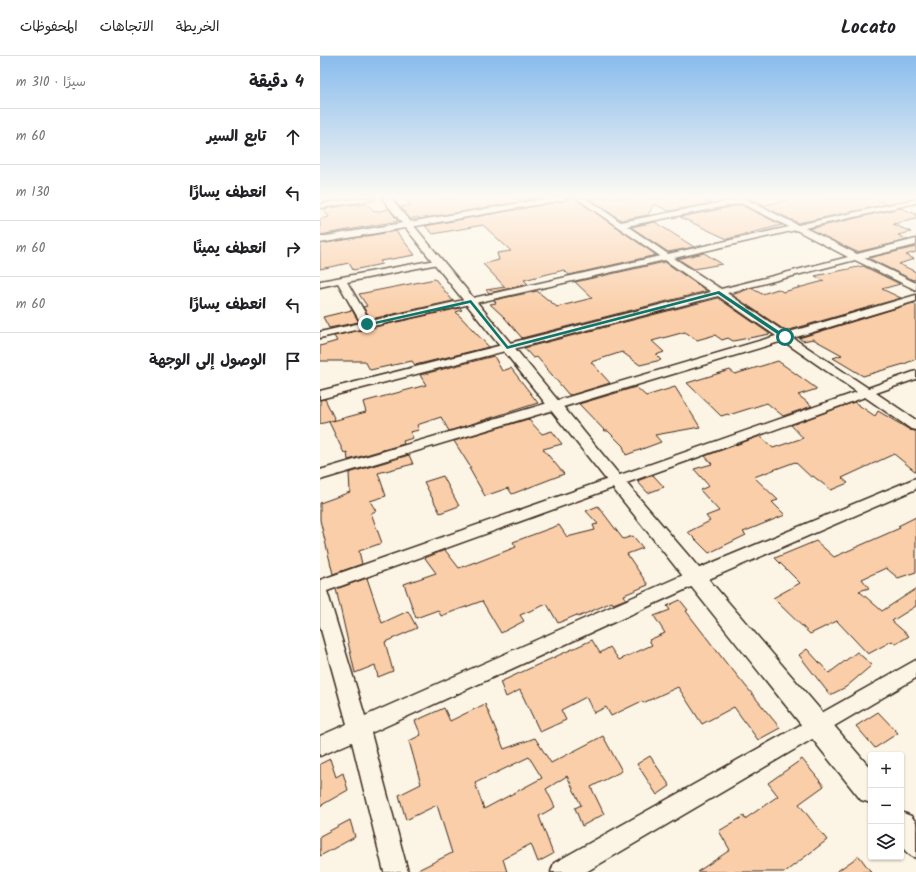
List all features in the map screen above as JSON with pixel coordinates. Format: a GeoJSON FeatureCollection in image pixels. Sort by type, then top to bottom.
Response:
{"type":"FeatureCollection","features":[{"type":"Feature","properties":{"kind":"street"},"geometry":{"type":"LineString","coordinates":[[320,240],[343,236]]}},
{"type":"Feature","properties":{"kind":"street"},"geometry":{"type":"LineString","coordinates":[[418,236],[616,482],[869,788]]}},
{"type":"Feature","properties":{"kind":"street"},"geometry":{"type":"LineString","coordinates":[[636,236],[916,426]]}},
{"type":"Feature","properties":{"kind":"street"},"geometry":{"type":"LineString","coordinates":[[320,335],[760,236]]}},
{"type":"Feature","properties":{"kind":"street"},"geometry":{"type":"LineString","coordinates":[[812,236],[916,287]]}},
{"type":"Feature","properties":{"kind":"street"},"geometry":{"type":"LineString","coordinates":[[320,395],[916,242]]}},
{"type":"Feature","properties":{"kind":"street"},"geometry":{"type":"LineString","coordinates":[[320,284],[438,261]]}},
{"type":"Feature","properties":{"kind":"street"},"geometry":{"type":"LineString","coordinates":[[341,280],[367,324]]}},
{"type":"Feature","properties":{"kind":"street"},"geometry":{"type":"LineString","coordinates":[[320,475],[916,298]]}},
{"type":"Feature","properties":{"kind":"street"},"geometry":{"type":"LineString","coordinates":[[320,587],[916,375]]}},
{"type":"Feature","properties":{"kind":"street"},"geometry":{"type":"LineString","coordinates":[[320,746],[696,577],[916,483]]}},
{"type":"Feature","properties":{"kind":"street"},"geometry":{"type":"LineString","coordinates":[[320,595],[359,729],[396,872]]}},
{"type":"Feature","properties":{"kind":"street"},"geometry":{"type":"LineString","coordinates":[[564,872],[916,668]]}},
{"type":"Feature","properties":{"kind":"street"},"geometry":{"type":"LineString","coordinates":[[904,830],[916,844]]}},
{"type":"Feature","properties":{"kind":"building"},"geometry":{"type":"Polygon","coordinates":[[[366,236],[400,236],[415,255],[380,261],[382,264],[353,270],[349,263],[320,269],[320,244],[366,236]]]}},
{"type":"Feature","properties":{"kind":"building"},"geometry":{"type":"Polygon","coordinates":[[[495,236],[629,236],[656,255],[569,275],[564,270],[524,280],[528,284],[489,293],[486,290],[505,287],[483,264],[499,260],[497,253],[511,251],[495,236]]]}},
{"type":"Feature","properties":{"kind":"building"},"geometry":{"type":"Polygon","coordinates":[[[644,236],[677,236],[694,247],[668,252],[644,236]]]}},
{"type":"Feature","properties":{"kind":"building"},"geometry":{"type":"Polygon","coordinates":[[[721,236],[738,236],[727,239],[721,236]]]}},
{"type":"Feature","properties":{"kind":"building"},"geometry":{"type":"Polygon","coordinates":[[[824,236],[900,236],[908,240],[857,252],[824,236]]]}},
{"type":"Feature","properties":{"kind":"building"},"geometry":{"type":"Polygon","coordinates":[[[916,247],[916,252],[906,255],[914,259],[899,264],[916,272],[916,279],[913,280],[868,258],[916,247]]]}},
{"type":"Feature","properties":{"kind":"building"},"geometry":{"type":"Polygon","coordinates":[[[704,253],[722,264],[694,269],[678,259],[704,253]]]}},
{"type":"Feature","properties":{"kind":"building"},"geometry":{"type":"Polygon","coordinates":[[[665,262],[707,291],[522,338],[504,317],[490,304],[496,303],[494,300],[537,291],[557,307],[592,298],[575,282],[665,262]]]}},
{"type":"Feature","properties":{"kind":"building"},"geometry":{"type":"Polygon","coordinates":[[[863,266],[900,284],[882,289],[901,298],[786,331],[732,295],[751,288],[762,294],[778,289],[783,292],[824,281],[815,276],[863,266]]]}},
{"type":"Feature","properties":{"kind":"building"},"geometry":{"type":"Polygon","coordinates":[[[435,279],[453,301],[371,319],[363,307],[367,306],[359,294],[435,279]]]}},
{"type":"Feature","properties":{"kind":"building"},"geometry":{"type":"Polygon","coordinates":[[[718,298],[770,334],[733,341],[728,338],[722,340],[715,335],[697,340],[685,332],[652,341],[664,352],[656,355],[661,360],[640,365],[622,352],[591,362],[610,383],[571,395],[568,394],[537,357],[533,358],[524,348],[718,298]]]}},
{"type":"Feature","properties":{"kind":"building"},"geometry":{"type":"Polygon","coordinates":[[[913,303],[916,305],[916,359],[904,364],[863,376],[833,358],[842,355],[813,339],[803,341],[799,338],[913,303]]]}},
{"type":"Feature","properties":{"kind":"building"},"geometry":{"type":"Polygon","coordinates":[[[460,308],[462,310],[456,312],[489,347],[415,365],[412,361],[370,370],[365,361],[320,361],[320,346],[337,341],[334,336],[460,308]]]}},
{"type":"Feature","properties":{"kind":"building"},"geometry":{"type":"Polygon","coordinates":[[[352,310],[359,322],[329,328],[323,317],[352,310]]]}},
{"type":"Feature","properties":{"kind":"building"},"geometry":{"type":"Polygon","coordinates":[[[494,356],[502,371],[511,368],[538,403],[449,431],[441,417],[417,425],[419,430],[410,432],[413,438],[403,441],[404,444],[348,460],[347,452],[344,453],[329,422],[366,412],[363,402],[426,385],[420,375],[494,356]]]}},
{"type":"Feature","properties":{"kind":"building"},"geometry":{"type":"Polygon","coordinates":[[[778,361],[817,389],[798,395],[812,406],[783,416],[767,403],[729,415],[721,416],[687,383],[730,370],[735,374],[778,361]]]}},
{"type":"Feature","properties":{"kind":"building"},"geometry":{"type":"Polygon","coordinates":[[[636,387],[646,396],[675,387],[700,427],[655,435],[661,442],[626,455],[623,446],[608,431],[605,431],[579,404],[636,387]]]}},
{"type":"Feature","properties":{"kind":"building"},"geometry":{"type":"Polygon","coordinates":[[[325,399],[335,420],[320,424],[320,400],[325,399]]]}},
{"type":"Feature","properties":{"kind":"building"},"geometry":{"type":"Polygon","coordinates":[[[854,402],[875,416],[878,411],[910,430],[916,431],[916,472],[894,454],[842,478],[848,483],[831,490],[813,476],[811,477],[795,462],[754,477],[778,500],[772,502],[785,515],[743,532],[746,535],[709,553],[688,532],[710,521],[706,516],[719,511],[700,490],[709,486],[694,469],[712,464],[705,456],[760,436],[773,448],[803,438],[791,425],[854,402]]]}},
{"type":"Feature","properties":{"kind":"building"},"geometry":{"type":"Polygon","coordinates":[[[528,419],[542,434],[552,431],[562,444],[543,449],[564,474],[512,494],[508,488],[485,496],[469,468],[471,468],[454,441],[528,419]]]}},
{"type":"Feature","properties":{"kind":"building"},"geometry":{"type":"Polygon","coordinates":[[[409,455],[413,464],[378,473],[386,496],[370,501],[376,511],[371,513],[382,543],[359,551],[362,564],[333,574],[320,520],[320,503],[350,492],[349,473],[409,455]]]}},
{"type":"Feature","properties":{"kind":"building"},"geometry":{"type":"Polygon","coordinates":[[[653,475],[664,487],[648,493],[637,481],[653,475]]]}},
{"type":"Feature","properties":{"kind":"building"},"geometry":{"type":"Polygon","coordinates":[[[443,476],[459,506],[440,513],[424,482],[443,476]]]}},
{"type":"Feature","properties":{"kind":"building"},"geometry":{"type":"Polygon","coordinates":[[[598,506],[623,539],[633,536],[643,548],[627,554],[648,585],[624,595],[626,599],[613,604],[612,602],[578,617],[577,615],[558,623],[547,604],[520,615],[524,621],[501,633],[482,601],[441,616],[438,610],[416,618],[404,584],[436,573],[425,558],[445,550],[459,568],[516,547],[513,542],[559,525],[567,537],[595,530],[593,525],[598,524],[586,511],[598,506]]]}},
{"type":"Feature","properties":{"kind":"building"},"geometry":{"type":"Polygon","coordinates":[[[916,517],[916,572],[898,578],[886,568],[862,579],[869,588],[859,591],[882,611],[916,589],[916,606],[892,621],[909,636],[896,644],[892,641],[868,654],[837,621],[810,634],[773,598],[800,583],[775,558],[816,541],[834,557],[900,528],[898,526],[916,517]]]}},
{"type":"Feature","properties":{"kind":"building"},"geometry":{"type":"Polygon","coordinates":[[[367,578],[382,623],[408,611],[417,628],[385,642],[393,671],[378,677],[375,665],[355,673],[336,589],[367,578]]]}},
{"type":"Feature","properties":{"kind":"building"},"geometry":{"type":"Polygon","coordinates":[[[680,600],[688,610],[686,611],[730,668],[780,728],[758,740],[734,707],[702,724],[678,687],[643,703],[642,701],[611,716],[606,707],[594,713],[586,697],[561,710],[566,720],[540,732],[520,690],[506,697],[500,682],[592,640],[600,653],[610,647],[619,660],[652,645],[649,640],[665,633],[654,616],[670,610],[667,606],[680,600]]]}},
{"type":"Feature","properties":{"kind":"building"},"geometry":{"type":"Polygon","coordinates":[[[807,649],[829,673],[857,652],[872,665],[846,687],[830,695],[799,655],[807,649]]]}},
{"type":"Feature","properties":{"kind":"building"},"geometry":{"type":"Polygon","coordinates":[[[485,704],[504,749],[535,738],[551,763],[603,736],[622,771],[591,787],[604,814],[582,826],[575,808],[581,805],[567,776],[546,789],[555,807],[539,816],[553,854],[538,862],[531,844],[503,859],[507,872],[414,872],[452,853],[437,805],[406,820],[399,795],[421,784],[409,741],[421,735],[415,721],[444,708],[450,721],[485,704]],[[529,757],[475,783],[484,809],[542,778],[529,757]]]}},
{"type":"Feature","properties":{"kind":"building"},"geometry":{"type":"Polygon","coordinates":[[[878,712],[898,733],[875,748],[856,726],[878,712]]]}},
{"type":"Feature","properties":{"kind":"building"},"geometry":{"type":"Polygon","coordinates":[[[650,756],[670,786],[657,795],[637,764],[650,756]]]}},
{"type":"Feature","properties":{"kind":"building"},"geometry":{"type":"Polygon","coordinates":[[[330,759],[336,777],[343,773],[348,790],[320,806],[320,764],[330,759]]]}},
{"type":"Feature","properties":{"kind":"building"},"geometry":{"type":"Polygon","coordinates":[[[802,759],[824,786],[799,804],[827,840],[785,872],[697,872],[730,850],[719,831],[744,816],[745,819],[778,796],[768,783],[802,759]]]}},
{"type":"Feature","properties":{"kind":"building"},"geometry":{"type":"Polygon","coordinates":[[[350,820],[355,837],[320,856],[320,836],[350,820]]]}},
{"type":"Feature","properties":{"kind":"building"},"geometry":{"type":"Polygon","coordinates":[[[859,856],[871,872],[836,872],[859,856]]]}},
{"type":"Feature","properties":{"kind":"route"},"geometry":{"type":"LineString","coordinates":[[367,324],[471,301],[507,347],[719,293],[785,337]]}}]}
